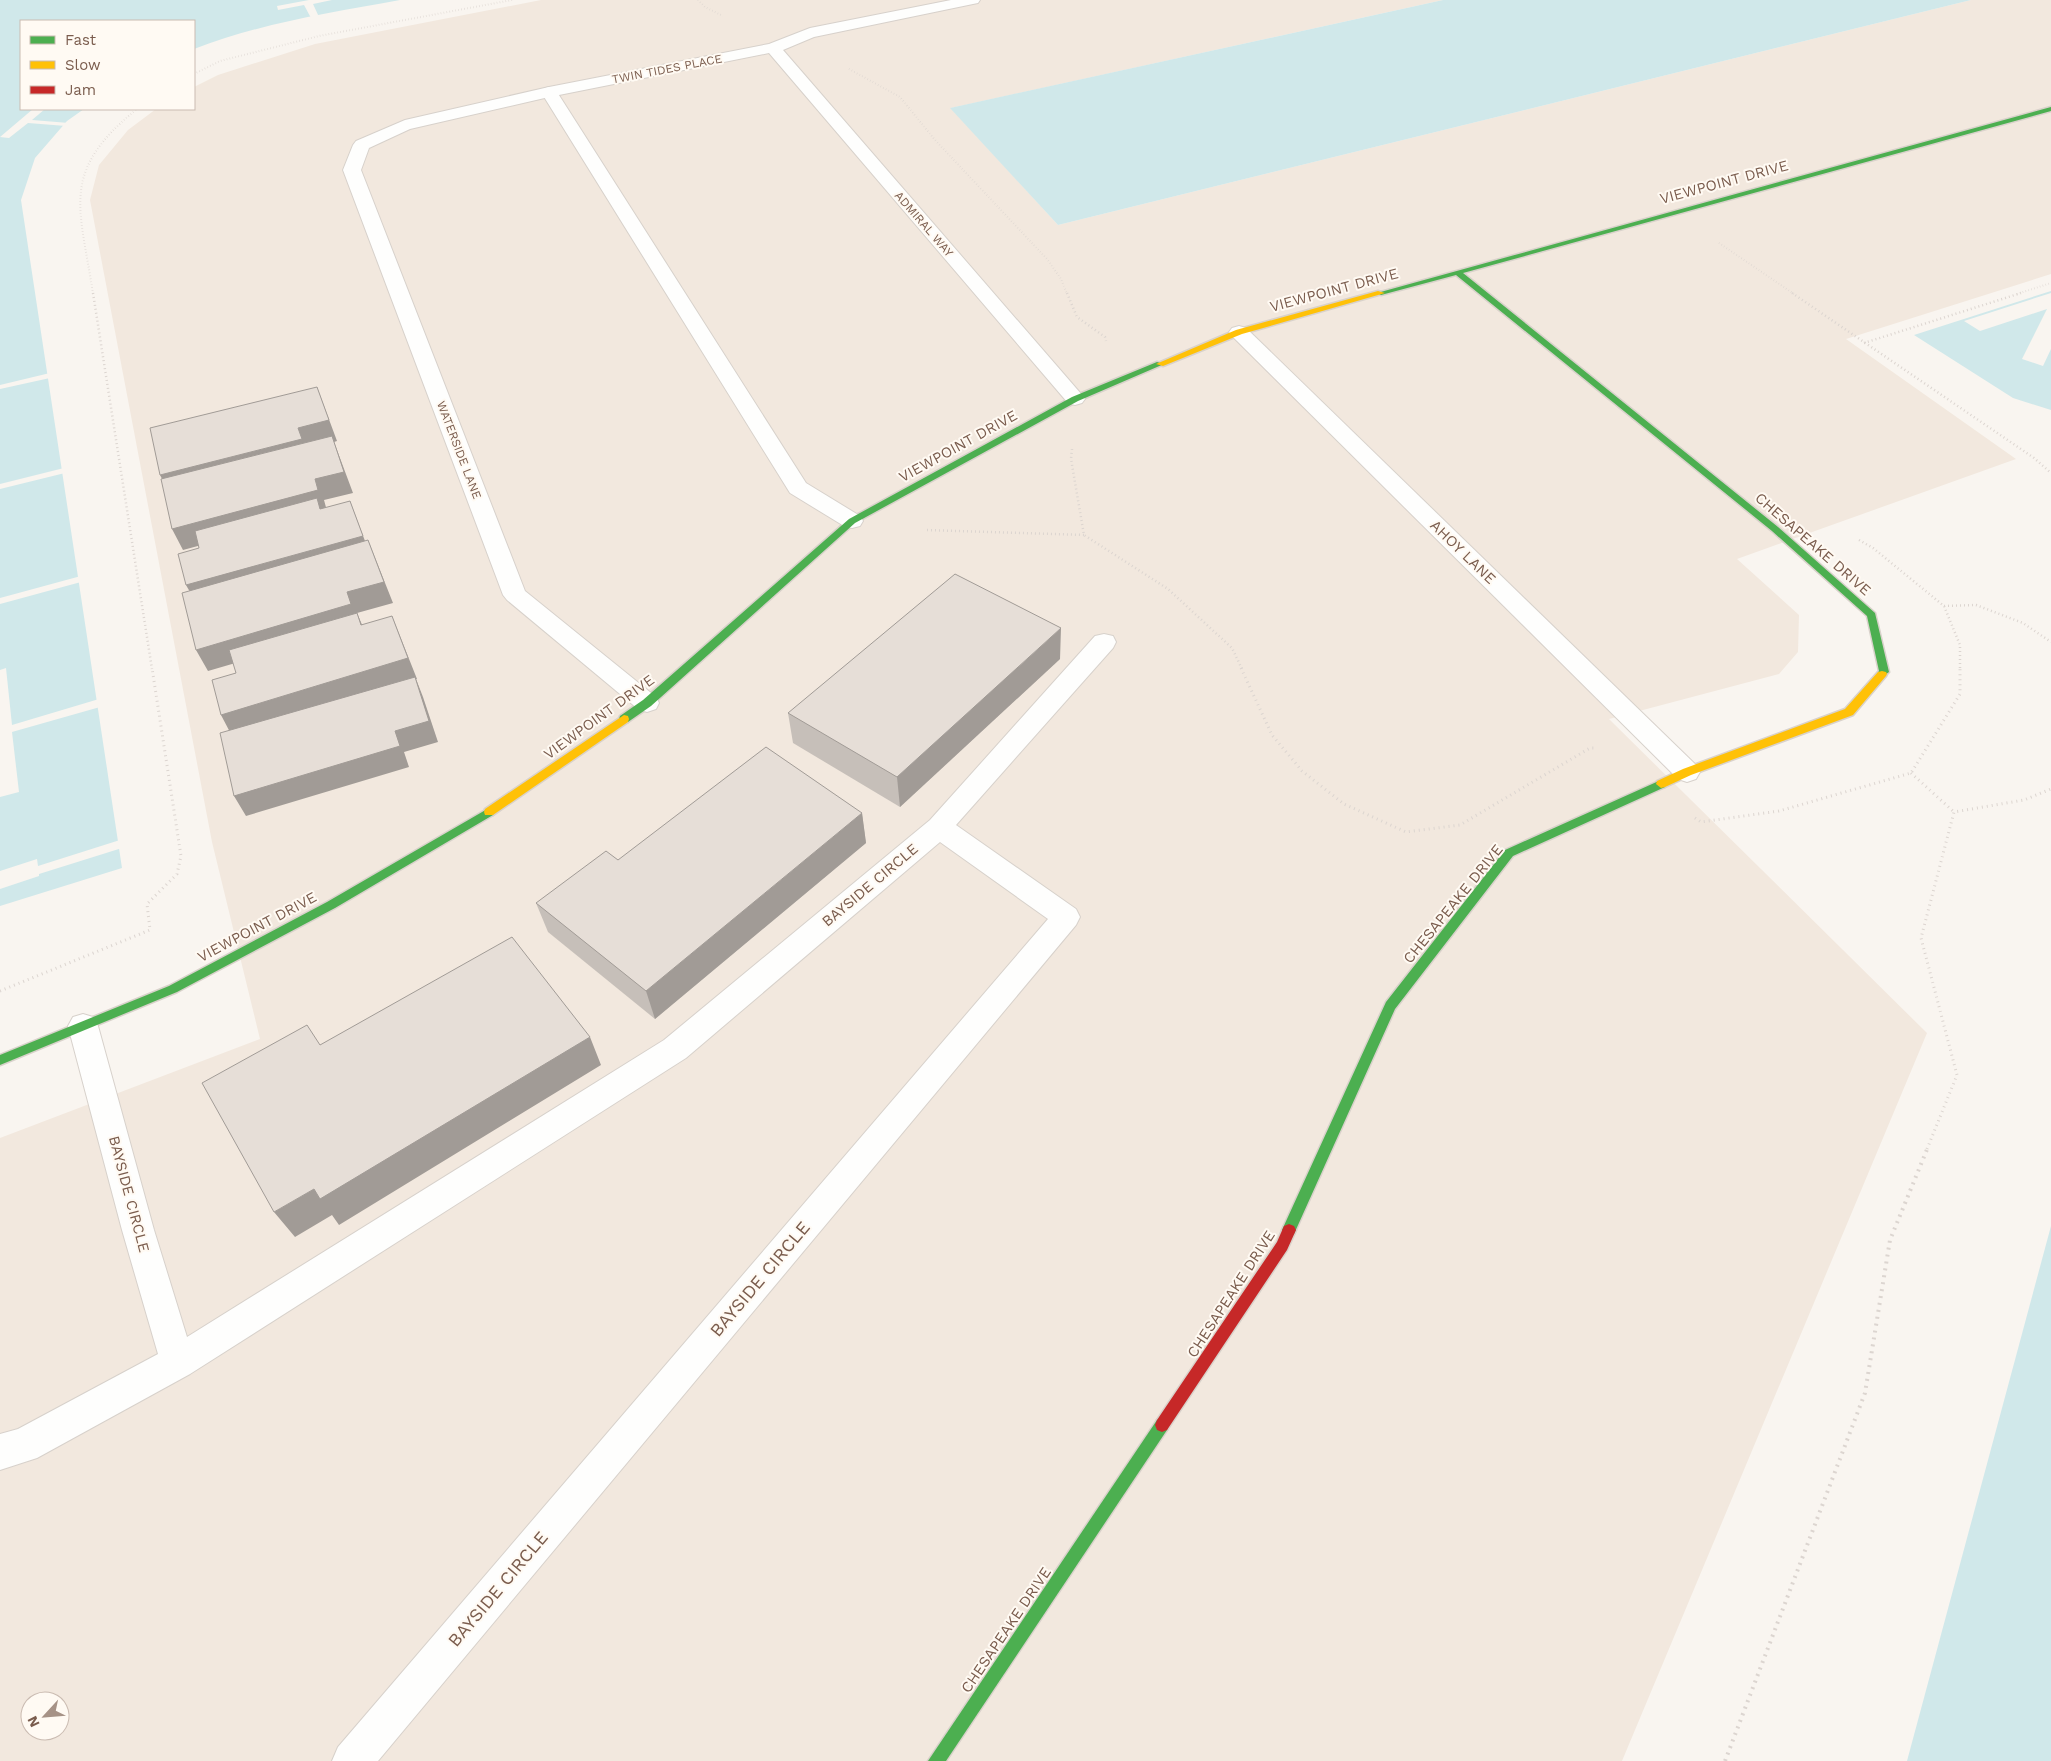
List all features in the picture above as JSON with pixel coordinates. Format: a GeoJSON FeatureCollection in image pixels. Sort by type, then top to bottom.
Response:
{"type":"FeatureCollection","features":[{"type":"Feature","properties":{"kind":"street","name":"TWIN TIDES PLACE"},"geometry":{"type":"LineString","coordinates":[[362,145],[404,125],[549,92],[773,48],[810,33],[973,0]]}},
{"type":"Feature","properties":{"kind":"street","name":"ADMIRAL WAY"},"geometry":{"type":"LineString","coordinates":[[773,48],[1075,399]]}},
{"type":"Feature","properties":{"kind":"street"},"geometry":{"type":"LineString","coordinates":[[549,92],[798,488],[852,521]]}},
{"type":"Feature","properties":{"kind":"street","name":"VIEWPOINT DRIVE"},"geometry":{"type":"LineString","coordinates":[[0,1060],[173,989],[330,905],[500,806],[648,703],[852,521],[1075,399],[1239,332],[2051,109]]}},
{"type":"Feature","properties":{"kind":"street","name":"WATERSIDE LANE"},"geometry":{"type":"LineString","coordinates":[[362,145],[352,170],[515,595],[648,703]]}},
{"type":"Feature","properties":{"kind":"street","name":"CHESAPEAKE DRIVE"},"geometry":{"type":"LineString","coordinates":[[936,1761],[1282,1246],[1390,1006],[1510,853],[1687,772],[1849,712],[1884,672],[1872,615],[1775,528],[1457,272]]}},
{"type":"Feature","properties":{"kind":"street","name":"AHOY LANE"},"geometry":{"type":"LineString","coordinates":[[1239,332],[1687,772]]}},
{"type":"Feature","properties":{"kind":"street","name":"BAYSIDE CIRCLE"},"geometry":{"type":"LineString","coordinates":[[0,1452],[24,1445],[178,1362],[676,1049],[939,827],[1104,642]]}},
{"type":"Feature","properties":{"kind":"street","name":"BAYSIDE CIRCLE"},"geometry":{"type":"LineString","coordinates":[[352,1761],[1066,917],[939,827]]}},
{"type":"Feature","properties":{"kind":"street","name":"BAYSIDE CIRCLE"},"geometry":{"type":"LineString","coordinates":[[83,1026],[138,1230],[178,1362]]}},
{"type":"Feature","properties":{"kind":"path"},"geometry":{"type":"LineString","coordinates":[[195,74],[220,61],[291,42],[512,0]]}},
{"type":"Feature","properties":{"kind":"path"},"geometry":{"type":"LineString","coordinates":[[698,0],[705,6],[728,18]]}},
{"type":"Feature","properties":{"kind":"path"},"geometry":{"type":"LineString","coordinates":[[810,33],[829,46],[844,66],[900,97],[935,140],[1047,259],[1061,279],[1076,318],[1105,338],[1108,348],[1075,399],[1071,459],[1084,535]]}},
{"type":"Feature","properties":{"kind":"path"},"geometry":{"type":"LineString","coordinates":[[0,991],[150,930],[147,904],[177,874],[181,856],[79,203],[79,186],[91,158],[100,143],[121,121],[136,110]]}},
{"type":"Feature","properties":{"kind":"path"},"geometry":{"type":"LineString","coordinates":[[1674,211],[2034,458],[2051,473]]}},
{"type":"Feature","properties":{"kind":"path"},"geometry":{"type":"LineString","coordinates":[[1864,343],[2051,283]]}},
{"type":"Feature","properties":{"kind":"path"},"geometry":{"type":"LineString","coordinates":[[852,521],[943,532],[1084,535],[1168,589],[1232,648],[1272,735],[1302,771],[1344,804],[1406,832],[1460,825],[1590,748],[1612,747],[1655,787],[1701,822],[1779,811],[1911,773],[1960,694],[1960,645],[1944,606],[1873,548],[1857,540]]}},
{"type":"Feature","properties":{"kind":"path"},"geometry":{"type":"LineString","coordinates":[[1944,606],[1976,605],[2023,623],[2051,642]]}},
{"type":"Feature","properties":{"kind":"path"},"geometry":{"type":"LineString","coordinates":[[1911,773],[1954,812]]}},
{"type":"Feature","properties":{"kind":"path"},"geometry":{"type":"LineString","coordinates":[[1954,812],[2024,800],[2051,790]]}},
{"type":"Feature","properties":{"kind":"path"},"geometry":{"type":"LineString","coordinates":[[1725,1761],[1865,1393],[1890,1240],[1957,1076],[1920,938],[1954,812]]}},
{"type":"Feature","properties":{"kind":"shaded area"},"geometry":{"type":"Polygon","coordinates":[[[541,0],[1443,0],[951,108],[1058,225],[1971,0],[2051,0],[2051,274],[1846,339],[2016,459],[1737,559],[1799,615],[1798,652],[1779,674],[1609,719],[1927,1033],[1622,1761],[0,1761],[0,1138],[260,1039],[212,842],[90,200],[99,165],[128,130],[155,110],[195,110],[195,86],[218,75],[315,44],[541,0]]]}},
{"type":"Feature","properties":{"kind":"water"},"geometry":{"type":"Polygon","coordinates":[[[0,0],[400,0],[270,25],[195,49],[195,20],[20,20],[20,110],[83,110],[67,121],[35,158],[21,200],[122,868],[0,906],[0,0]]]}},
{"type":"Feature","properties":{"kind":"water"},"geometry":{"type":"Polygon","coordinates":[[[1443,0],[1971,0],[1058,225],[950,108],[1443,0]]]}},
{"type":"Feature","properties":{"kind":"water"},"geometry":{"type":"Polygon","coordinates":[[[2051,291],[2051,410],[2013,398],[1914,335],[2051,291]]]}},
{"type":"Feature","properties":{"kind":"water"},"geometry":{"type":"Polygon","coordinates":[[[2051,1226],[2051,1761],[1907,1761],[2051,1226]]]}},
{"type":"Feature","properties":{"kind":"pier"},"geometry":{"type":"Polygon","coordinates":[[[309,0],[332,0],[313,4],[319,17],[311,18],[304,5],[278,10],[277,6],[309,0]]]}},
{"type":"Feature","properties":{"kind":"pier"},"geometry":{"type":"Polygon","coordinates":[[[32,110],[44,110],[32,120],[69,123],[66,126],[28,123],[9,138],[0,137],[32,110]]]}},
{"type":"Feature","properties":{"kind":"pier"},"geometry":{"type":"Polygon","coordinates":[[[2051,293],[2051,349],[2043,366],[2022,359],[2047,309],[1980,331],[1964,321],[2051,293]]]}},
{"type":"Feature","properties":{"kind":"pier"},"geometry":{"type":"Polygon","coordinates":[[[50,373],[50,378],[0,389],[0,385],[50,373]]]}},
{"type":"Feature","properties":{"kind":"pier"},"geometry":{"type":"Polygon","coordinates":[[[64,468],[65,473],[0,489],[0,484],[64,468]]]}},
{"type":"Feature","properties":{"kind":"pier"},"geometry":{"type":"Polygon","coordinates":[[[81,576],[81,582],[0,604],[0,598],[81,576]]]}},
{"type":"Feature","properties":{"kind":"pier"},"geometry":{"type":"Polygon","coordinates":[[[6,668],[12,725],[99,699],[100,707],[12,732],[19,792],[0,797],[0,670],[6,668]]]}},
{"type":"Feature","properties":{"kind":"pier"},"geometry":{"type":"Polygon","coordinates":[[[120,840],[122,848],[39,874],[39,876],[0,889],[0,871],[37,859],[38,866],[120,840]]]}},
{"type":"Feature","properties":{"kind":"building"},"geometry":{"type":"Polygon","coordinates":[[[317,387],[329,420],[298,428],[302,439],[160,475],[150,428],[317,387]]]}},
{"type":"Feature","properties":{"kind":"building"},"geometry":{"type":"Polygon","coordinates":[[[332,436],[344,472],[315,479],[318,490],[172,529],[161,479],[332,436]]]}},
{"type":"Feature","properties":{"kind":"building"},"geometry":{"type":"Polygon","coordinates":[[[317,498],[320,509],[350,501],[363,536],[186,585],[178,554],[199,548],[195,531],[317,498]]]}},
{"type":"Feature","properties":{"kind":"building"},"geometry":{"type":"Polygon","coordinates":[[[368,540],[384,582],[347,592],[351,604],[196,650],[182,593],[368,540]]]}},
{"type":"Feature","properties":{"kind":"building"},"geometry":{"type":"Polygon","coordinates":[[[955,574],[1061,628],[897,777],[788,713],[955,574]]]}},
{"type":"Feature","properties":{"kind":"building"},"geometry":{"type":"Polygon","coordinates":[[[357,613],[361,625],[392,616],[408,658],[221,715],[212,680],[236,673],[229,650],[357,613]]]}},
{"type":"Feature","properties":{"kind":"building"},"geometry":{"type":"Polygon","coordinates":[[[415,677],[429,721],[395,731],[400,746],[234,796],[220,733],[415,677]]]}},
{"type":"Feature","properties":{"kind":"building"},"geometry":{"type":"Polygon","coordinates":[[[766,747],[862,813],[646,991],[536,903],[606,851],[618,860],[766,747]]]}},
{"type":"Feature","properties":{"kind":"building"},"geometry":{"type":"Polygon","coordinates":[[[512,937],[590,1037],[320,1199],[314,1189],[274,1212],[202,1083],[307,1025],[320,1045],[512,937]]]}},
{"type":"Feature","properties":{"kind":"traffic: fast"},"geometry":{"type":"LineString","coordinates":[[1381,293],[2051,109]]}},
{"type":"Feature","properties":{"kind":"traffic: fast"},"geometry":{"type":"LineString","coordinates":[[1457,272],[1775,529],[1872,615],[1884,672],[1882,674]]}},
{"type":"Feature","properties":{"kind":"traffic: fast"},"geometry":{"type":"LineString","coordinates":[[624,719],[647,703],[852,521],[1075,399],[1160,364]]}},
{"type":"Feature","properties":{"kind":"traffic: fast"},"geometry":{"type":"LineString","coordinates":[[1289,1230],[1390,1006],[1509,853],[1661,784]]}},
{"type":"Feature","properties":{"kind":"traffic: fast"},"geometry":{"type":"LineString","coordinates":[[0,1060],[173,989],[331,905],[489,812]]}},
{"type":"Feature","properties":{"kind":"traffic: fast"},"geometry":{"type":"LineString","coordinates":[[936,1761],[1162,1425]]}},
{"type":"Feature","properties":{"kind":"traffic: slow"},"geometry":{"type":"LineString","coordinates":[[1160,364],[1239,332],[1381,293]]}},
{"type":"Feature","properties":{"kind":"traffic: slow"},"geometry":{"type":"LineString","coordinates":[[1661,784],[1687,772],[1849,712],[1882,674]]}},
{"type":"Feature","properties":{"kind":"traffic: slow"},"geometry":{"type":"LineString","coordinates":[[489,812],[624,719]]}},
{"type":"Feature","properties":{"kind":"traffic: jam"},"geometry":{"type":"LineString","coordinates":[[1162,1425],[1282,1246],[1289,1230]]}}]}
